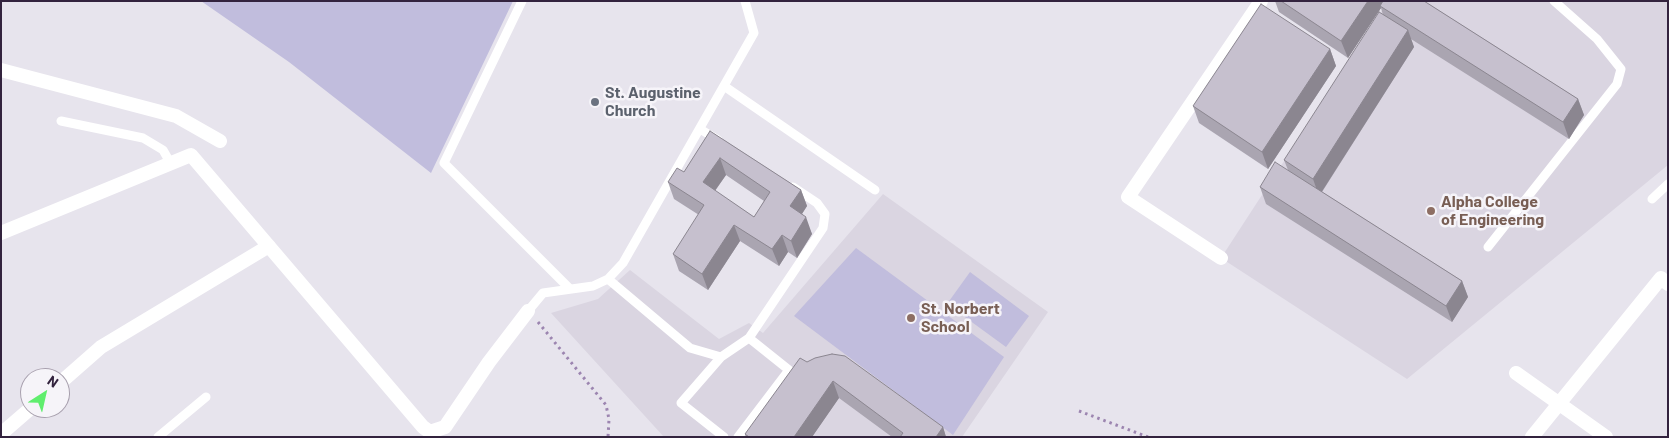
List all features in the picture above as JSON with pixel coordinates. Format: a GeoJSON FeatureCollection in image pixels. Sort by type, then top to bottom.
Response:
{"type":"FeatureCollection","features":[{"type":"Feature","properties":{"kind":"street"},"geometry":{"type":"LineString","coordinates":[[1221,258],[1128,197],[1261,1]]}},
{"type":"Feature","properties":{"kind":"street"},"geometry":{"type":"LineString","coordinates":[[1,70],[176,116],[220,141]]}},
{"type":"Feature","properties":{"kind":"street"},"geometry":{"type":"LineString","coordinates":[[1,232],[191,155],[423,427],[430,432],[445,427],[489,362],[528,310]]}},
{"type":"Feature","properties":{"kind":"street"},"geometry":{"type":"LineString","coordinates":[[70,374],[101,347],[269,246]]}},
{"type":"Feature","properties":{"kind":"street"},"geometry":{"type":"LineString","coordinates":[[1532,437],[1558,402],[1661,278],[1668,284]]}},
{"type":"Feature","properties":{"kind":"street"},"geometry":{"type":"LineString","coordinates":[[1516,373],[1606,437]]}},
{"type":"Feature","properties":{"kind":"street"},"geometry":{"type":"LineString","coordinates":[[1,434],[20,418]]}},
{"type":"Feature","properties":{"kind":"lane"},"geometry":{"type":"LineString","coordinates":[[522,1],[444,163],[570,289]]}},
{"type":"Feature","properties":{"kind":"lane"},"geometry":{"type":"LineString","coordinates":[[528,310],[543,293],[593,286],[608,279],[623,263],[754,33],[746,1]]}},
{"type":"Feature","properties":{"kind":"lane"},"geometry":{"type":"LineString","coordinates":[[1488,247],[1617,84],[1620,69],[1597,39],[1554,1]]}},
{"type":"Feature","properties":{"kind":"lane"},"geometry":{"type":"LineString","coordinates":[[724,86],[876,190]]}},
{"type":"Feature","properties":{"kind":"lane"},"geometry":{"type":"LineString","coordinates":[[61,121],[143,138],[163,150],[171,164]]}},
{"type":"Feature","properties":{"kind":"lane"},"geometry":{"type":"LineString","coordinates":[[700,128],[725,144]]}},
{"type":"Feature","properties":{"kind":"lane"},"geometry":{"type":"LineString","coordinates":[[724,437],[682,403],[721,357],[749,338],[823,228],[825,214],[817,203],[784,182]]}},
{"type":"Feature","properties":{"kind":"lane"},"geometry":{"type":"LineString","coordinates":[[1652,200],[1668,184]]}},
{"type":"Feature","properties":{"kind":"lane"},"geometry":{"type":"LineString","coordinates":[[608,279],[690,348],[721,357]]}},
{"type":"Feature","properties":{"kind":"lane"},"geometry":{"type":"LineString","coordinates":[[738,437],[789,370],[749,338]]}},
{"type":"Feature","properties":{"kind":"lane"},"geometry":{"type":"LineString","coordinates":[[158,437],[206,397]]}},
{"type":"Feature","properties":{"kind":"path"},"geometry":{"type":"LineString","coordinates":[[528,310],[606,405],[609,419],[608,437]]}},
{"type":"Feature","properties":{"kind":"path"},"geometry":{"type":"LineString","coordinates":[[1078,411],[1148,437]]}},
{"type":"Feature","properties":{"kind":"shaded area"},"geometry":{"type":"Polygon","coordinates":[[[201,1],[513,1],[431,173],[289,62],[201,1]]]}},
{"type":"Feature","properties":{"kind":"shaded area","name":"Alpha College of Engineering"},"geometry":{"type":"Polygon","coordinates":[[[1388,1],[1668,1],[1668,165],[1407,379],[1221,258],[1388,1]]]}},
{"type":"Feature","properties":{"kind":"shaded area","name":"St. Norbert School"},"geometry":{"type":"Polygon","coordinates":[[[883,194],[1048,312],[962,437],[664,437],[551,313],[598,299],[630,270],[719,339],[749,323],[763,333],[883,194]]]}},
{"type":"Feature","properties":{"kind":"shaded area"},"geometry":{"type":"Polygon","coordinates":[[[856,248],[1004,357],[953,435],[794,316],[856,248]]]}},
{"type":"Feature","properties":{"kind":"shaded area"},"geometry":{"type":"Polygon","coordinates":[[[970,272],[1029,316],[1006,347],[947,304],[970,272]]]}},
{"type":"Feature","properties":{"kind":"building"},"geometry":{"type":"Polygon","coordinates":[[[1281,1],[1368,1],[1341,41],[1281,1]]]}},
{"type":"Feature","properties":{"kind":"building"},"geometry":{"type":"Polygon","coordinates":[[[1383,1],[1424,1],[1578,99],[1563,122],[1380,6],[1383,1]]]}},
{"type":"Feature","properties":{"kind":"building"},"geometry":{"type":"Polygon","coordinates":[[[1261,4],[1330,49],[1262,152],[1193,106],[1261,4]]]}},
{"type":"Feature","properties":{"kind":"building"},"geometry":{"type":"Polygon","coordinates":[[[1379,12],[1408,30],[1313,179],[1284,160],[1379,12]]]}},
{"type":"Feature","properties":{"kind":"building"},"geometry":{"type":"Polygon","coordinates":[[[710,131],[801,190],[790,206],[806,217],[791,241],[782,235],[772,249],[734,225],[702,274],[673,254],[704,205],[668,182],[677,168],[684,172],[710,131]],[[720,158],[703,182],[754,217],[770,192],[720,158]]]}},
{"type":"Feature","properties":{"kind":"building"},"geometry":{"type":"Polygon","coordinates":[[[1275,162],[1462,281],[1446,306],[1260,187],[1275,162]]]}},
{"type":"Feature","properties":{"kind":"building"},"geometry":{"type":"Polygon","coordinates":[[[832,354],[845,356],[943,427],[936,437],[900,437],[903,433],[833,381],[794,437],[749,437],[745,434],[800,358],[807,362],[832,354]]]}},
{"type":"Feature","properties":{"kind":"place","name":"St. Augustine Church"},"geometry":{"type":"Point","coordinates":[595,102]}},
{"type":"Feature","properties":{"kind":"place","name":"Alpha College of Engineering"},"geometry":{"type":"Point","coordinates":[1431,211]}},
{"type":"Feature","properties":{"kind":"place","name":"St. Norbert School"},"geometry":{"type":"Point","coordinates":[911,318]}}]}
